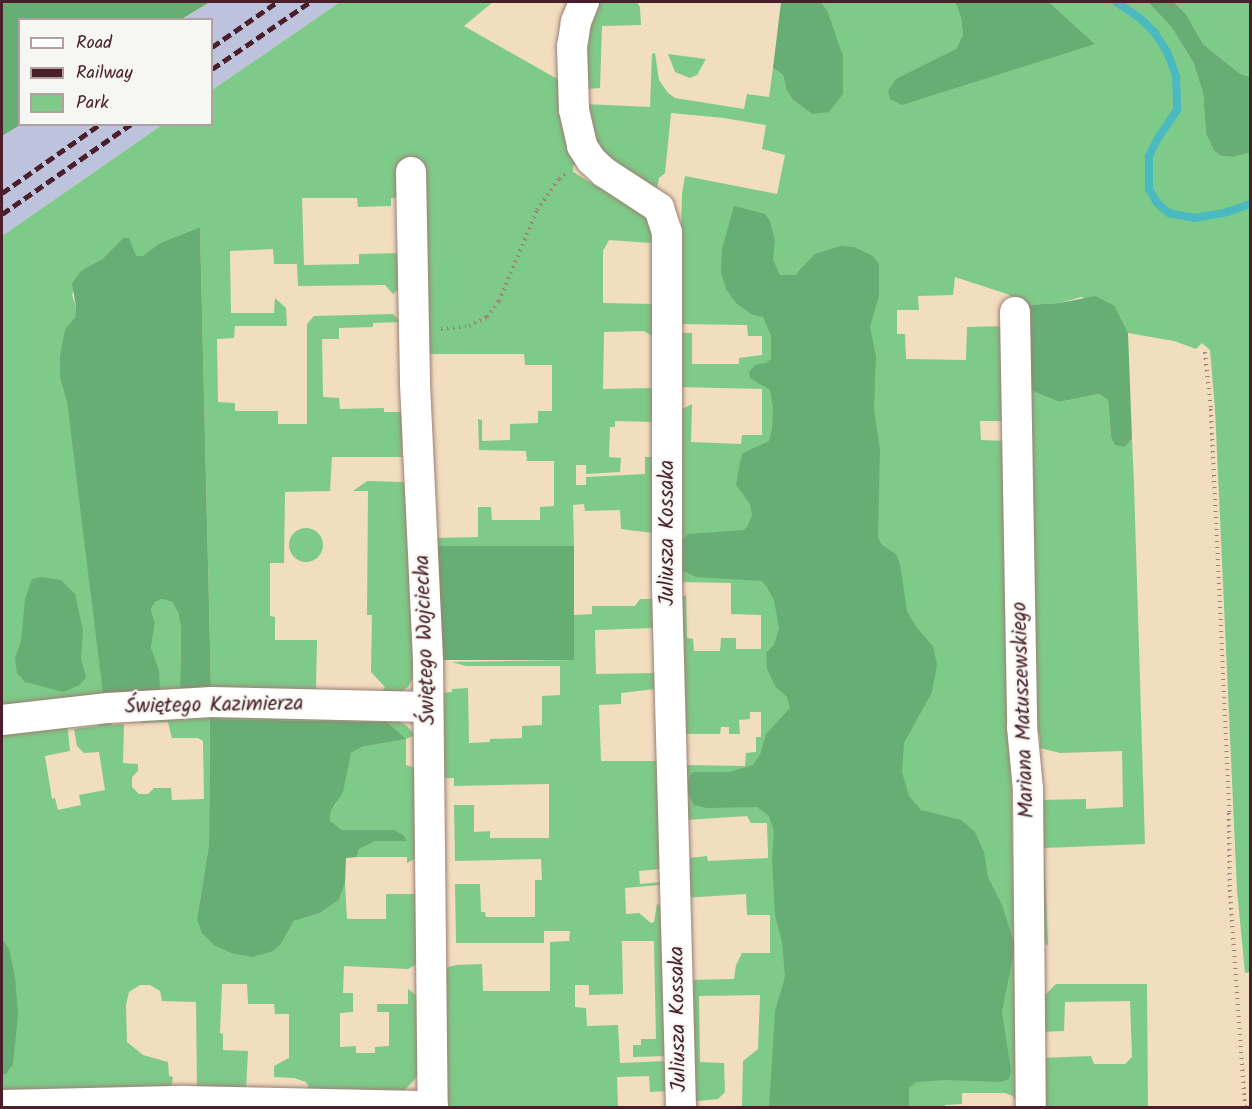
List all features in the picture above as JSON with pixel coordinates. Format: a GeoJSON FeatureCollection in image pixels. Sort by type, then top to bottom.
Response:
{"type":"FeatureCollection","features":[{"type":"Feature","properties":{"kind":"street","name":"Juliusza Kossaka"},"geometry":{"type":"LineString","coordinates":[[584,2],[574,30],[571,79],[576,131],[591,160],[659,208],[667,232],[668,598],[681,1107]]}},
{"type":"Feature","properties":{"kind":"street","name":"Świętego Wojciecha"},"geometry":{"type":"LineString","coordinates":[[411,172],[414,329],[428,661],[433,1107]]}},
{"type":"Feature","properties":{"kind":"street","name":"Mariana Matuszewskiego"},"geometry":{"type":"LineString","coordinates":[[1015,312],[1023,727],[1028,789],[1031,1107]]}},
{"type":"Feature","properties":{"kind":"street","name":"Świętego Kazimierza"},"geometry":{"type":"LineString","coordinates":[[2,720],[108,708],[212,702],[428,707]]}},
{"type":"Feature","properties":{"kind":"street"},"geometry":{"type":"LineString","coordinates":[[2,1105],[185,1101],[433,1107]]}},
{"type":"Feature","properties":{"kind":"path"},"geometry":{"type":"LineString","coordinates":[[414,329],[450,329],[469,326],[487,317],[500,301],[537,210],[559,179],[591,160]]}},
{"type":"Feature","properties":{"kind":"path"},"geometry":{"type":"LineString","coordinates":[[1205,352],[1211,409],[1229,813],[1230,890],[1245,1107]]}},
{"type":"Feature","properties":{"kind":"shaded area"},"geometry":{"type":"Polygon","coordinates":[[[210,2],[340,2],[213,89],[213,18],[185,18],[210,2]]]}},
{"type":"Feature","properties":{"kind":"shaded area"},"geometry":{"type":"Polygon","coordinates":[[[18,126],[161,126],[2,236],[2,136],[18,126]]]}},
{"type":"Feature","properties":{"kind":"green space"},"geometry":{"type":"Polygon","coordinates":[[[2,2],[210,2],[184,18],[18,18],[18,126],[2,136],[2,2]]]}},
{"type":"Feature","properties":{"kind":"green space"},"geometry":{"type":"Polygon","coordinates":[[[340,2],[493,2],[464,26],[559,80],[579,163],[573,166],[573,172],[651,219],[651,243],[609,240],[603,251],[603,303],[652,304],[652,336],[644,331],[604,332],[603,389],[652,388],[653,422],[615,421],[615,427],[610,427],[609,457],[621,458],[620,472],[586,474],[586,465],[576,465],[576,485],[586,485],[586,477],[645,474],[645,457],[652,457],[653,533],[621,529],[620,510],[585,511],[584,504],[573,505],[574,546],[435,548],[434,538],[478,537],[478,507],[491,507],[492,520],[540,520],[540,507],[554,506],[554,461],[527,461],[526,451],[479,450],[478,419],[482,420],[482,441],[510,440],[510,424],[538,423],[538,411],[552,411],[552,365],[525,365],[524,354],[429,354],[400,198],[391,198],[391,206],[358,207],[357,198],[302,198],[304,265],[359,264],[359,254],[401,253],[401,287],[393,294],[385,285],[298,286],[297,264],[274,264],[273,249],[230,251],[231,313],[274,313],[275,298],[286,308],[287,326],[235,326],[234,338],[217,339],[218,402],[235,403],[235,411],[278,411],[278,424],[307,424],[307,324],[314,316],[393,314],[401,322],[373,323],[373,327],[339,328],[339,339],[322,339],[323,397],[339,398],[340,409],[384,408],[384,412],[402,412],[402,457],[332,457],[330,491],[285,492],[284,563],[270,563],[270,616],[275,617],[275,640],[317,640],[316,688],[319,689],[319,698],[2,711],[2,236],[161,126],[213,126],[213,89],[340,2]],[[200,227],[160,243],[144,256],[136,256],[123,238],[102,259],[82,270],[72,295],[76,307],[75,317],[65,329],[60,378],[67,403],[104,693],[160,690],[151,648],[155,623],[151,609],[155,602],[162,599],[172,602],[178,612],[181,628],[180,689],[211,687],[200,227]]]}},
{"type":"Feature","properties":{"kind":"green space"},"geometry":{"type":"Polygon","coordinates":[[[598,2],[637,2],[640,7],[641,25],[602,26],[600,88],[584,89],[586,20],[598,2]]]}},
{"type":"Feature","properties":{"kind":"green space"},"geometry":{"type":"Polygon","coordinates":[[[781,2],[821,2],[827,10],[843,56],[843,94],[829,112],[812,114],[792,99],[786,89],[783,75],[773,68],[781,2]]]}},
{"type":"Feature","properties":{"kind":"green space"},"geometry":{"type":"Polygon","coordinates":[[[821,2],[955,2],[961,18],[963,35],[956,49],[932,63],[1095,44],[1049,2],[1148,2],[1172,28],[1193,62],[1203,93],[1206,134],[1214,151],[1221,156],[1233,157],[1250,153],[1250,972],[1245,973],[1237,890],[1215,409],[1210,350],[1202,343],[1196,349],[1174,341],[1128,333],[1115,306],[1081,297],[1060,303],[1027,305],[1007,294],[955,277],[953,295],[918,296],[919,310],[897,310],[897,334],[905,334],[906,359],[966,360],[967,327],[1006,326],[1007,421],[980,421],[981,440],[1007,441],[1018,1104],[1013,1096],[1005,1093],[962,1093],[962,1104],[945,1105],[945,1107],[742,1107],[743,1061],[758,1049],[760,995],[699,996],[700,1062],[724,1063],[725,1092],[718,1099],[688,1102],[689,980],[734,979],[736,965],[742,953],[770,953],[770,915],[747,915],[746,894],[683,898],[690,858],[707,856],[708,861],[768,858],[768,853],[767,823],[751,823],[747,816],[686,820],[683,765],[745,766],[746,753],[756,752],[756,737],[761,737],[761,712],[750,712],[750,719],[739,720],[740,734],[729,734],[729,727],[721,727],[720,734],[682,734],[681,597],[686,595],[687,638],[693,639],[694,651],[720,651],[721,638],[736,638],[736,649],[761,649],[761,615],[731,614],[731,583],[680,582],[678,411],[692,404],[691,442],[741,444],[742,435],[762,435],[762,389],[677,387],[679,333],[692,333],[692,364],[739,364],[739,358],[762,355],[762,336],[748,336],[747,325],[679,324],[682,194],[685,176],[777,194],[785,155],[762,149],[766,125],[671,113],[665,173],[659,178],[657,188],[617,169],[596,151],[584,104],[650,107],[652,54],[655,53],[659,80],[668,93],[675,98],[744,109],[747,94],[769,97],[773,68],[783,75],[786,89],[792,99],[812,114],[827,10],[821,2]]]}},
{"type":"Feature","properties":{"kind":"green space"},"geometry":{"type":"Polygon","coordinates":[[[955,2],[1049,2],[1095,44],[902,105],[890,99],[888,91],[896,79],[956,49],[963,35],[961,18],[955,2]]]}},
{"type":"Feature","properties":{"kind":"green space"},"geometry":{"type":"Polygon","coordinates":[[[1148,2],[1174,2],[1186,14],[1203,44],[1239,73],[1250,77],[1250,153],[1233,157],[1221,156],[1214,151],[1206,134],[1203,93],[1193,62],[1172,28],[1148,2]]]}},
{"type":"Feature","properties":{"kind":"green space"},"geometry":{"type":"Polygon","coordinates":[[[1174,2],[1250,2],[1250,77],[1239,73],[1203,44],[1186,14],[1174,2]]]}},
{"type":"Feature","properties":{"kind":"green space"},"geometry":{"type":"Polygon","coordinates":[[[668,54],[706,59],[697,75],[690,78],[675,72],[668,54]]]}},
{"type":"Feature","properties":{"kind":"green space"},"geometry":{"type":"Polygon","coordinates":[[[734,206],[765,214],[770,221],[775,241],[773,260],[780,275],[795,275],[815,254],[841,246],[854,247],[873,256],[879,264],[879,295],[870,327],[876,356],[874,409],[880,450],[878,537],[882,545],[896,554],[900,564],[907,611],[917,628],[933,646],[937,665],[932,692],[904,743],[902,772],[909,796],[921,810],[961,820],[975,832],[984,852],[988,877],[1002,905],[1015,946],[1002,1012],[1011,1071],[1009,1079],[1001,1082],[944,1080],[916,1082],[909,1088],[909,1107],[769,1107],[775,1011],[785,977],[782,942],[775,915],[772,861],[774,831],[769,816],[757,807],[707,808],[694,805],[688,794],[687,780],[693,772],[729,772],[753,765],[760,755],[766,734],[790,708],[787,697],[775,686],[767,669],[766,653],[774,645],[779,628],[774,600],[768,589],[762,581],[696,577],[683,571],[681,556],[682,540],[688,534],[744,530],[748,525],[752,515],[750,504],[736,485],[740,462],[743,453],[769,441],[772,429],[773,408],[770,390],[750,378],[749,372],[755,365],[766,363],[771,359],[771,336],[763,317],[753,315],[736,303],[726,289],[721,272],[722,249],[734,206]]]}},
{"type":"Feature","properties":{"kind":"green space"},"geometry":{"type":"Polygon","coordinates":[[[200,227],[211,688],[180,689],[181,628],[178,612],[172,602],[162,599],[155,602],[151,609],[155,623],[151,648],[159,671],[160,690],[103,693],[67,403],[60,378],[60,356],[65,329],[75,317],[76,307],[72,283],[82,270],[102,259],[123,238],[129,238],[136,256],[143,256],[160,243],[200,227]]]}},
{"type":"Feature","properties":{"kind":"green space"},"geometry":{"type":"Polygon","coordinates":[[[1095,296],[1115,306],[1128,333],[1132,439],[1125,447],[1115,445],[1111,436],[1108,400],[1099,394],[1059,402],[1028,389],[1027,305],[1060,303],[1095,296]]]}},
{"type":"Feature","properties":{"kind":"green space"},"geometry":{"type":"Polygon","coordinates":[[[1028,389],[1059,402],[1099,394],[1108,400],[1111,436],[1125,447],[1132,439],[1134,484],[1145,844],[1044,848],[1048,946],[1039,935],[1042,800],[1086,799],[1086,809],[1123,807],[1122,751],[1060,753],[1040,748],[1040,736],[1031,720],[1028,389]]]}},
{"type":"Feature","properties":{"kind":"green space"},"geometry":{"type":"Polygon","coordinates":[[[367,481],[402,482],[409,485],[414,676],[408,687],[398,694],[378,697],[385,687],[371,672],[372,615],[367,615],[368,491],[353,491],[367,481]]]}},
{"type":"Feature","properties":{"kind":"green space"},"geometry":{"type":"Polygon","coordinates":[[[306,528],[318,533],[323,545],[318,557],[306,562],[294,557],[289,545],[294,533],[306,528]]]}},
{"type":"Feature","properties":{"kind":"green space"},"geometry":{"type":"Polygon","coordinates":[[[435,546],[574,546],[574,660],[435,660],[435,546]]]}},
{"type":"Feature","properties":{"kind":"green space"},"geometry":{"type":"Polygon","coordinates":[[[41,577],[61,580],[75,594],[83,631],[81,659],[86,677],[80,685],[63,692],[25,682],[17,673],[15,658],[21,641],[25,599],[32,579],[41,577]]]}},
{"type":"Feature","properties":{"kind":"green space"},"geometry":{"type":"Polygon","coordinates":[[[640,599],[654,599],[655,628],[595,630],[596,674],[655,673],[655,689],[621,693],[621,704],[599,705],[601,761],[657,761],[661,869],[639,871],[640,884],[662,882],[659,885],[625,888],[626,914],[639,913],[651,923],[654,922],[657,904],[666,907],[668,1056],[633,1057],[633,1045],[641,1045],[641,1039],[656,1039],[654,941],[622,941],[623,994],[589,995],[589,985],[575,985],[575,1007],[586,1008],[587,1026],[618,1025],[620,1063],[668,1061],[668,1091],[650,1092],[649,1076],[617,1077],[618,1107],[445,1107],[444,968],[482,964],[483,991],[550,991],[550,942],[569,941],[570,931],[544,931],[544,943],[456,943],[455,884],[480,884],[481,912],[485,912],[486,917],[535,917],[535,880],[542,880],[541,859],[455,861],[454,805],[474,805],[474,832],[490,831],[490,838],[549,838],[549,784],[454,786],[454,778],[442,778],[442,693],[452,692],[452,689],[468,688],[469,743],[490,742],[490,739],[522,738],[522,726],[542,725],[542,696],[560,695],[560,666],[466,666],[452,662],[573,660],[574,615],[592,614],[592,606],[635,606],[640,599]]]}},
{"type":"Feature","properties":{"kind":"green space"},"geometry":{"type":"Polygon","coordinates":[[[146,715],[395,719],[407,726],[415,735],[406,739],[406,765],[418,769],[418,857],[407,863],[407,857],[357,857],[363,845],[375,841],[406,841],[394,830],[342,830],[330,822],[331,811],[336,804],[351,753],[362,747],[405,739],[387,722],[210,719],[209,844],[197,919],[281,944],[294,921],[320,913],[339,900],[345,883],[347,919],[386,919],[386,894],[418,894],[419,963],[408,969],[344,966],[343,993],[353,993],[353,1012],[340,1013],[340,1047],[356,1046],[356,1053],[375,1053],[375,1047],[389,1046],[389,1012],[377,1012],[377,1004],[408,1004],[408,989],[418,997],[421,1072],[405,1090],[394,1093],[308,1097],[306,1082],[294,1078],[274,1077],[274,1066],[289,1058],[289,1014],[275,1014],[274,1004],[248,1004],[247,984],[222,984],[220,1033],[223,1034],[223,1050],[248,1051],[246,1090],[197,1090],[196,1002],[162,1001],[160,991],[150,985],[140,985],[129,992],[126,1005],[127,1042],[143,1055],[168,1062],[169,1076],[173,1077],[171,1089],[2,1094],[2,729],[67,721],[70,751],[45,756],[52,799],[55,798],[58,810],[81,805],[79,795],[105,790],[99,752],[84,753],[77,746],[74,729],[98,726],[98,718],[110,716],[112,725],[124,724],[123,763],[138,764],[138,771],[132,777],[132,787],[139,794],[148,794],[154,788],[171,788],[172,800],[204,799],[203,741],[198,738],[172,738],[168,722],[141,723],[146,715]]]}},
{"type":"Feature","properties":{"kind":"green space"},"geometry":{"type":"Polygon","coordinates":[[[210,719],[387,722],[406,739],[362,747],[351,753],[343,792],[331,811],[330,821],[342,830],[394,830],[403,835],[407,841],[375,841],[359,849],[357,857],[346,858],[345,883],[339,900],[320,913],[294,921],[281,944],[273,951],[252,957],[231,953],[214,945],[202,933],[197,919],[209,844],[210,719]]]}},
{"type":"Feature","properties":{"kind":"green space"},"geometry":{"type":"Polygon","coordinates":[[[2,939],[9,949],[15,977],[18,1014],[13,1064],[6,1074],[2,1075],[2,939]]]}},
{"type":"Feature","properties":{"kind":"green space"},"geometry":{"type":"Polygon","coordinates":[[[1056,984],[1147,984],[1148,1107],[1042,1107],[1042,1058],[1091,1056],[1094,1064],[1125,1064],[1132,1057],[1130,1001],[1065,1002],[1064,1031],[1041,1032],[1041,999],[1056,984]]]}},
{"type":"Feature","properties":{"kind":"waterway"},"geometry":{"type":"LineString","coordinates":[[1116,2],[1141,19],[1155,33],[1167,52],[1176,76],[1177,110],[1149,156],[1149,189],[1157,203],[1169,213],[1194,218],[1227,212],[1250,204]]}},
{"type":"Feature","properties":{"kind":"railway"},"geometry":{"type":"LineString","coordinates":[[213,46],[277,2]]}},
{"type":"Feature","properties":{"kind":"railway"},"geometry":{"type":"LineString","coordinates":[[213,68],[310,2]]}},
{"type":"Feature","properties":{"kind":"railway"},"geometry":{"type":"LineString","coordinates":[[2,193],[97,126]]}},
{"type":"Feature","properties":{"kind":"railway"},"geometry":{"type":"LineString","coordinates":[[2,214],[128,126]]}}]}
